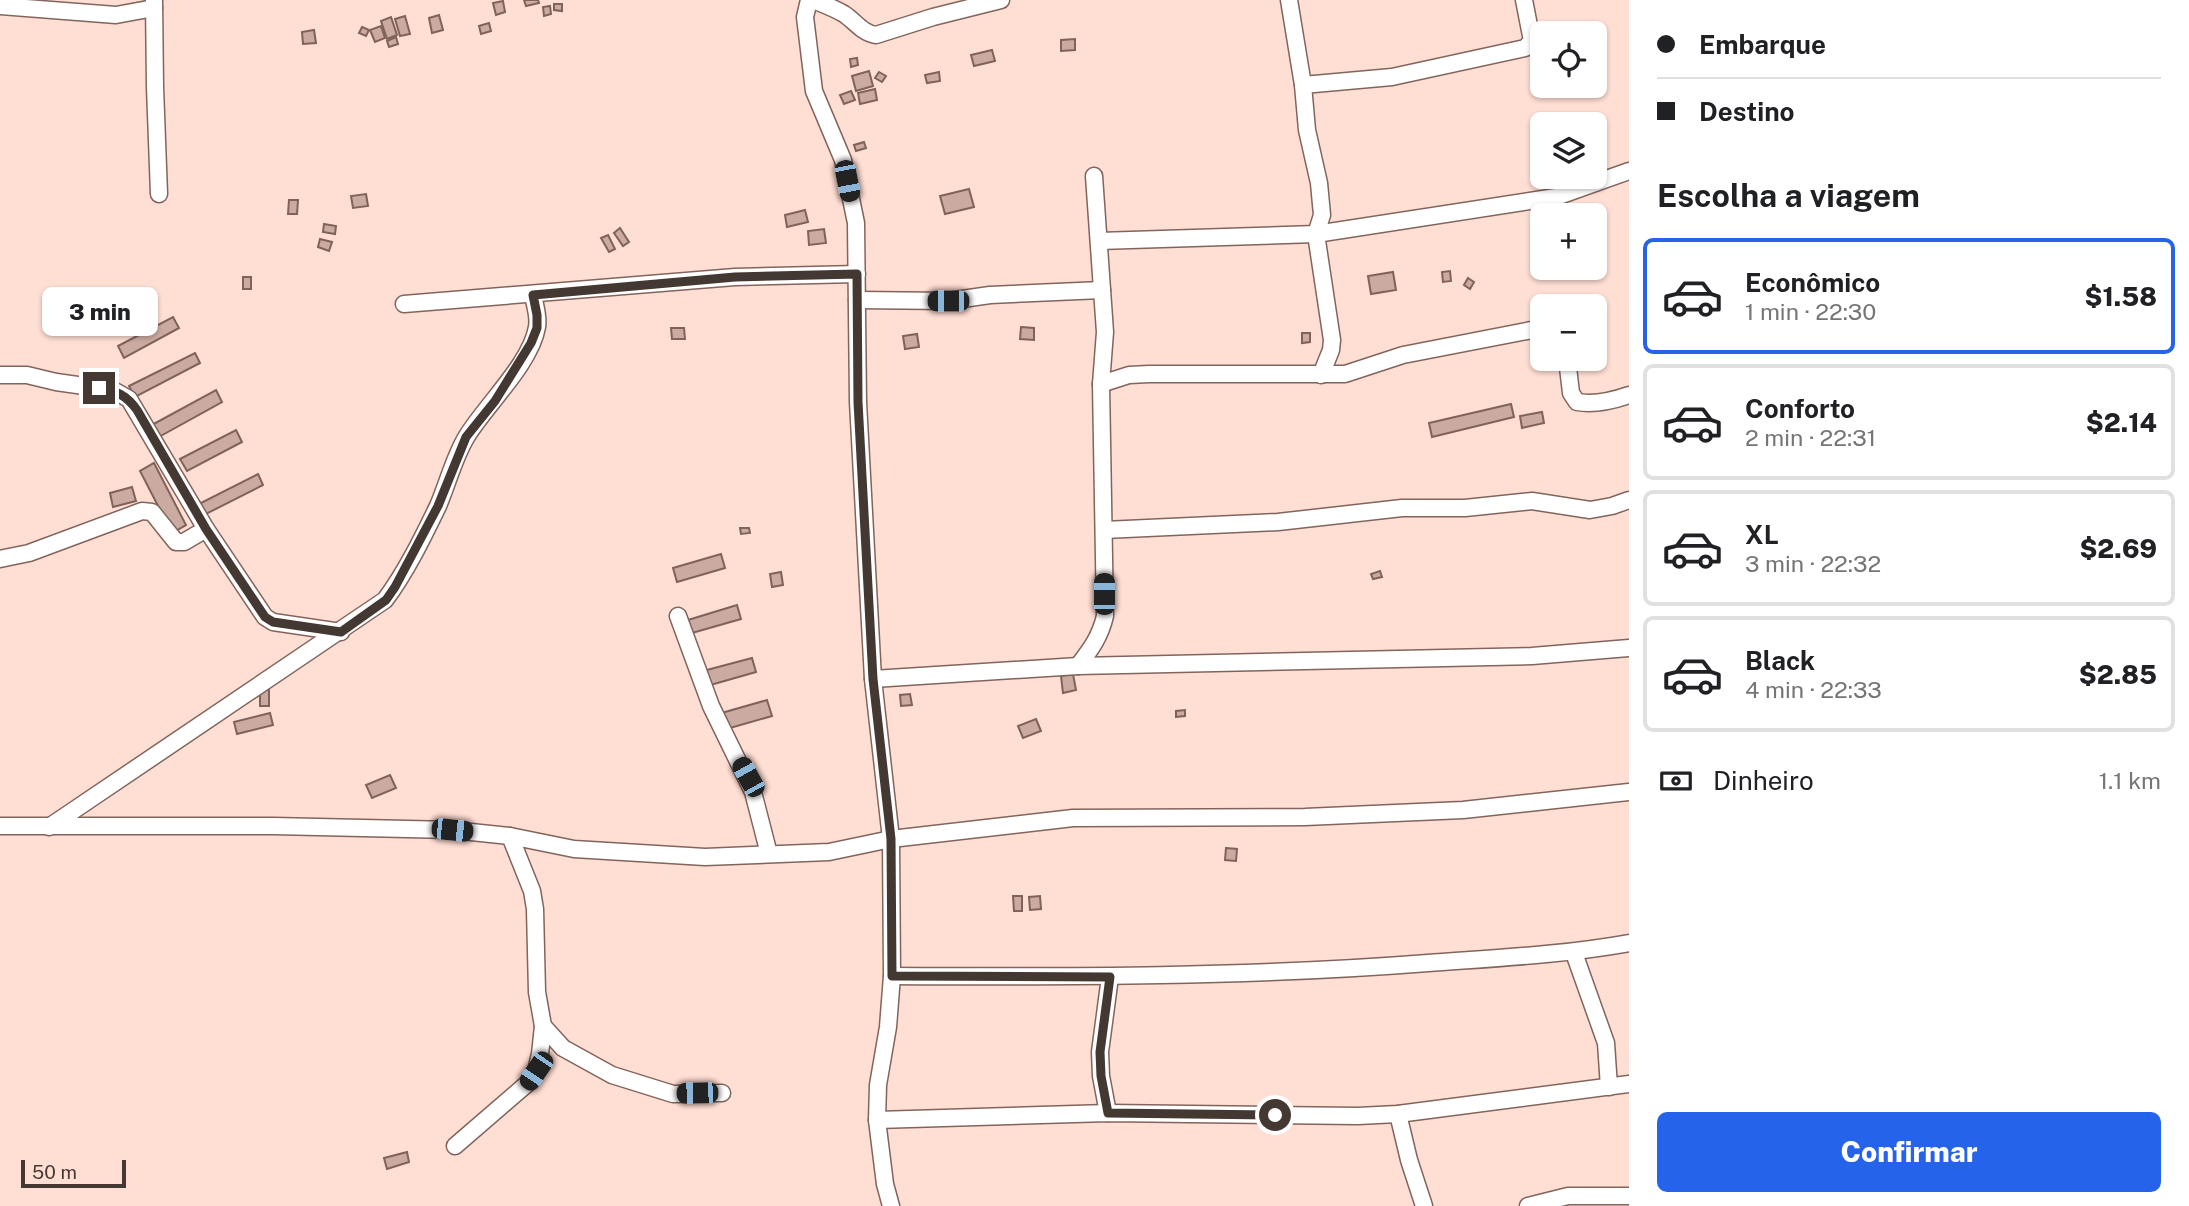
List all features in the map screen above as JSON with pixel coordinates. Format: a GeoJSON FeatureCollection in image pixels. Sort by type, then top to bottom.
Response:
{"type":"FeatureCollection","features":[{"type":"Feature","properties":{"kind":"street"},"geometry":{"type":"LineString","coordinates":[[891,1206],[885,1184],[877,1120],[878,1085],[888,1027],[892,976],[891,839],[873,679],[858,402],[856,223],[843,159],[820,109],[810,69],[805,17],[811,0],[835,9],[868,34],[876,35],[1001,0]]}},
{"type":"Feature","properties":{"kind":"street"},"geometry":{"type":"LineString","coordinates":[[1289,0],[1303,85],[1307,130],[1321,204],[1320,225],[1316,233],[1332,340],[1331,351],[1321,375]]}},
{"type":"Feature","properties":{"kind":"street"},"geometry":{"type":"LineString","coordinates":[[1303,85],[1392,77],[1525,48],[1532,41],[1524,0]]}},
{"type":"Feature","properties":{"kind":"street"},"geometry":{"type":"LineString","coordinates":[[8,4],[98,15],[116,15],[154,4],[159,194]]}},
{"type":"Feature","properties":{"kind":"street"},"geometry":{"type":"LineString","coordinates":[[1099,241],[1316,233],[1556,197],[1629,171]]}},
{"type":"Feature","properties":{"kind":"street"},"geometry":{"type":"LineString","coordinates":[[1077,666],[1094,645],[1103,623],[1101,384],[1105,351],[1094,176]]}},
{"type":"Feature","properties":{"kind":"street"},"geometry":{"type":"LineString","coordinates":[[404,304],[735,277],[857,274]]}},
{"type":"Feature","properties":{"kind":"street"},"geometry":{"type":"LineString","coordinates":[[858,300],[948,301],[990,295],[1102,290]]}},
{"type":"Feature","properties":{"kind":"street"},"geometry":{"type":"LineString","coordinates":[[49,827],[386,600],[438,506],[466,437],[495,401],[531,343],[537,328],[533,295]]}},
{"type":"Feature","properties":{"kind":"street"},"geometry":{"type":"LineString","coordinates":[[1101,384],[1129,375],[1149,374],[1345,374],[1403,355],[1530,330]]}},
{"type":"Feature","properties":{"kind":"street"},"geometry":{"type":"LineString","coordinates":[[1568,371],[1571,393],[1577,402],[1587,404],[1612,401],[1629,395]]}},
{"type":"Feature","properties":{"kind":"street"},"geometry":{"type":"LineString","coordinates":[[0,375],[27,375],[113,390],[129,399],[206,529],[265,617],[273,622],[341,632]]}},
{"type":"Feature","properties":{"kind":"street"},"geometry":{"type":"LineString","coordinates":[[1104,530],[1278,522],[1402,508],[1465,508],[1532,501],[1590,510],[1629,500]]}},
{"type":"Feature","properties":{"kind":"street"},"geometry":{"type":"LineString","coordinates":[[0,559],[30,553],[142,510],[152,512],[176,542],[184,542],[206,529]]}},
{"type":"Feature","properties":{"kind":"street"},"geometry":{"type":"LineString","coordinates":[[678,616],[711,706],[754,792],[769,854]]}},
{"type":"Feature","properties":{"kind":"street"},"geometry":{"type":"LineString","coordinates":[[873,679],[1077,666],[1532,656],[1629,648]]}},
{"type":"Feature","properties":{"kind":"street"},"geometry":{"type":"LineString","coordinates":[[0,826],[273,826],[452,830],[510,836],[574,849],[705,857],[829,852],[891,839],[1073,818],[1305,817],[1450,810],[1629,792]]}},
{"type":"Feature","properties":{"kind":"street"},"geometry":{"type":"LineString","coordinates":[[455,1146],[528,1083],[536,1071],[540,1054],[543,1026],[537,992],[533,891],[510,836]]}},
{"type":"Feature","properties":{"kind":"street"},"geometry":{"type":"LineString","coordinates":[[892,976],[1110,977],[1332,970],[1574,953],[1629,943]]}},
{"type":"Feature","properties":{"kind":"street"},"geometry":{"type":"LineString","coordinates":[[1574,953],[1606,1043],[1609,1087]]}},
{"type":"Feature","properties":{"kind":"street"},"geometry":{"type":"LineString","coordinates":[[1108,1113],[1101,1076],[1100,1052],[1110,977]]}},
{"type":"Feature","properties":{"kind":"street"},"geometry":{"type":"LineString","coordinates":[[543,1026],[563,1048],[612,1075],[673,1094],[722,1093]]}},
{"type":"Feature","properties":{"kind":"street"},"geometry":{"type":"LineString","coordinates":[[877,1120],[1108,1113],[1358,1116],[1398,1114],[1629,1084]]}},
{"type":"Feature","properties":{"kind":"street"},"geometry":{"type":"LineString","coordinates":[[1398,1114],[1424,1206]]}},
{"type":"Feature","properties":{"kind":"street"},"geometry":{"type":"LineString","coordinates":[[1528,1206],[1568,1196],[1629,1196]]}},
{"type":"Feature","properties":{"kind":"building"},"geometry":{"type":"Polygon","coordinates":[[[524,0],[538,0],[539,3],[526,6],[524,0]]]}},
{"type":"Feature","properties":{"kind":"building"},"geometry":{"type":"Polygon","coordinates":[[[503,1],[505,12],[496,15],[493,3],[503,1]]]}},
{"type":"Feature","properties":{"kind":"building"},"geometry":{"type":"Polygon","coordinates":[[[554,4],[562,4],[562,11],[554,10],[554,4]]]}},
{"type":"Feature","properties":{"kind":"building"},"geometry":{"type":"Polygon","coordinates":[[[550,6],[551,14],[544,16],[543,7],[550,6]]]}},
{"type":"Feature","properties":{"kind":"building"},"geometry":{"type":"Polygon","coordinates":[[[439,15],[443,30],[432,33],[429,18],[439,15]]]}},
{"type":"Feature","properties":{"kind":"building"},"geometry":{"type":"Polygon","coordinates":[[[405,16],[410,34],[400,36],[395,19],[405,16]]]}},
{"type":"Feature","properties":{"kind":"building"},"geometry":{"type":"Polygon","coordinates":[[[391,17],[397,35],[387,39],[381,21],[391,17]]]}},
{"type":"Feature","properties":{"kind":"building"},"geometry":{"type":"Polygon","coordinates":[[[489,23],[491,31],[481,34],[479,26],[489,23]]]}},
{"type":"Feature","properties":{"kind":"building"},"geometry":{"type":"Polygon","coordinates":[[[381,26],[385,38],[375,42],[370,30],[381,26]]]}},
{"type":"Feature","properties":{"kind":"building"},"geometry":{"type":"Polygon","coordinates":[[[362,27],[369,30],[366,36],[359,33],[362,27]]]}},
{"type":"Feature","properties":{"kind":"building"},"geometry":{"type":"Polygon","coordinates":[[[314,30],[316,43],[303,44],[302,32],[314,30]]]}},
{"type":"Feature","properties":{"kind":"building"},"geometry":{"type":"Polygon","coordinates":[[[396,37],[398,44],[389,47],[387,41],[396,37]]]}},
{"type":"Feature","properties":{"kind":"building"},"geometry":{"type":"Polygon","coordinates":[[[1075,39],[1075,50],[1061,51],[1061,40],[1075,39]]]}},
{"type":"Feature","properties":{"kind":"building"},"geometry":{"type":"Polygon","coordinates":[[[992,50],[995,61],[974,66],[971,55],[992,50]]]}},
{"type":"Feature","properties":{"kind":"building"},"geometry":{"type":"Polygon","coordinates":[[[857,58],[858,65],[851,67],[850,59],[857,58]]]}},
{"type":"Feature","properties":{"kind":"building"},"geometry":{"type":"Polygon","coordinates":[[[869,71],[873,86],[856,91],[852,76],[869,71]]]}},
{"type":"Feature","properties":{"kind":"building"},"geometry":{"type":"Polygon","coordinates":[[[879,72],[886,76],[882,82],[875,78],[879,72]]]}},
{"type":"Feature","properties":{"kind":"building"},"geometry":{"type":"Polygon","coordinates":[[[939,72],[940,81],[927,83],[925,75],[939,72]]]}},
{"type":"Feature","properties":{"kind":"building"},"geometry":{"type":"Polygon","coordinates":[[[875,89],[877,100],[860,104],[858,93],[875,89]]]}},
{"type":"Feature","properties":{"kind":"building"},"geometry":{"type":"Polygon","coordinates":[[[851,91],[855,100],[844,104],[840,95],[851,91]]]}},
{"type":"Feature","properties":{"kind":"building"},"geometry":{"type":"Polygon","coordinates":[[[864,142],[866,148],[856,151],[854,145],[864,142]]]}},
{"type":"Feature","properties":{"kind":"building"},"geometry":{"type":"Polygon","coordinates":[[[969,189],[974,207],[945,214],[940,196],[969,189]]]}},
{"type":"Feature","properties":{"kind":"building"},"geometry":{"type":"Polygon","coordinates":[[[366,194],[368,206],[353,208],[351,196],[366,194]]]}},
{"type":"Feature","properties":{"kind":"building"},"geometry":{"type":"Polygon","coordinates":[[[289,200],[298,200],[297,214],[288,214],[289,200]]]}},
{"type":"Feature","properties":{"kind":"building"},"geometry":{"type":"Polygon","coordinates":[[[805,210],[808,222],[787,227],[785,215],[805,210]]]}},
{"type":"Feature","properties":{"kind":"building"},"geometry":{"type":"Polygon","coordinates":[[[324,224],[336,226],[335,234],[323,232],[324,224]]]}},
{"type":"Feature","properties":{"kind":"building"},"geometry":{"type":"Polygon","coordinates":[[[620,228],[629,242],[623,246],[614,233],[620,228]]]}},
{"type":"Feature","properties":{"kind":"building"},"geometry":{"type":"Polygon","coordinates":[[[824,229],[826,243],[809,245],[808,231],[824,229]]]}},
{"type":"Feature","properties":{"kind":"building"},"geometry":{"type":"Polygon","coordinates":[[[608,235],[615,249],[609,252],[601,238],[608,235]]]}},
{"type":"Feature","properties":{"kind":"building"},"geometry":{"type":"Polygon","coordinates":[[[320,239],[332,242],[329,251],[318,247],[320,239]]]}},
{"type":"Feature","properties":{"kind":"building"},"geometry":{"type":"Polygon","coordinates":[[[1450,271],[1451,281],[1443,282],[1442,272],[1450,271]]]}},
{"type":"Feature","properties":{"kind":"building"},"geometry":{"type":"Polygon","coordinates":[[[1393,272],[1396,290],[1371,294],[1368,276],[1393,272]]]}},
{"type":"Feature","properties":{"kind":"building"},"geometry":{"type":"Polygon","coordinates":[[[243,277],[251,277],[251,289],[243,289],[243,277]]]}},
{"type":"Feature","properties":{"kind":"building"},"geometry":{"type":"Polygon","coordinates":[[[1468,278],[1474,282],[1470,289],[1464,285],[1468,278]]]}},
{"type":"Feature","properties":{"kind":"building"},"geometry":{"type":"Polygon","coordinates":[[[173,317],[179,328],[124,358],[118,346],[173,317]]]}},
{"type":"Feature","properties":{"kind":"building"},"geometry":{"type":"Polygon","coordinates":[[[1021,327],[1034,328],[1034,340],[1020,339],[1021,327]]]}},
{"type":"Feature","properties":{"kind":"building"},"geometry":{"type":"Polygon","coordinates":[[[671,328],[684,328],[685,339],[672,339],[671,328]]]}},
{"type":"Feature","properties":{"kind":"building"},"geometry":{"type":"Polygon","coordinates":[[[1302,333],[1310,333],[1310,342],[1302,343],[1302,333]]]}},
{"type":"Feature","properties":{"kind":"building"},"geometry":{"type":"Polygon","coordinates":[[[917,334],[919,347],[905,349],[903,336],[917,334]]]}},
{"type":"Feature","properties":{"kind":"building"},"geometry":{"type":"Polygon","coordinates":[[[195,353],[200,363],[135,397],[129,386],[195,353]]]}},
{"type":"Feature","properties":{"kind":"building"},"geometry":{"type":"Polygon","coordinates":[[[216,390],[222,402],[157,438],[150,426],[216,390]]]}},
{"type":"Feature","properties":{"kind":"building"},"geometry":{"type":"Polygon","coordinates":[[[1511,404],[1514,417],[1432,437],[1429,423],[1511,404]]]}},
{"type":"Feature","properties":{"kind":"building"},"geometry":{"type":"Polygon","coordinates":[[[1542,412],[1544,423],[1522,428],[1520,416],[1542,412]]]}},
{"type":"Feature","properties":{"kind":"building"},"geometry":{"type":"Polygon","coordinates":[[[236,430],[242,442],[187,471],[180,459],[236,430]]]}},
{"type":"Feature","properties":{"kind":"building"},"geometry":{"type":"Polygon","coordinates":[[[154,463],[186,525],[172,533],[140,471],[154,463]]]}},
{"type":"Feature","properties":{"kind":"building"},"geometry":{"type":"Polygon","coordinates":[[[258,474],[263,485],[200,517],[195,506],[258,474]]]}},
{"type":"Feature","properties":{"kind":"building"},"geometry":{"type":"Polygon","coordinates":[[[132,487],[136,501],[113,507],[110,493],[132,487]]]}},
{"type":"Feature","properties":{"kind":"building"},"geometry":{"type":"Polygon","coordinates":[[[740,528],[749,528],[750,533],[741,534],[740,528]]]}},
{"type":"Feature","properties":{"kind":"building"},"geometry":{"type":"Polygon","coordinates":[[[721,554],[725,568],[677,582],[673,568],[721,554]]]}},
{"type":"Feature","properties":{"kind":"building"},"geometry":{"type":"Polygon","coordinates":[[[1380,571],[1382,577],[1373,579],[1371,574],[1380,571]]]}},
{"type":"Feature","properties":{"kind":"building"},"geometry":{"type":"Polygon","coordinates":[[[781,572],[783,585],[772,587],[770,574],[781,572]]]}},
{"type":"Feature","properties":{"kind":"building"},"geometry":{"type":"Polygon","coordinates":[[[737,605],[741,619],[692,633],[688,620],[737,605]]]}},
{"type":"Feature","properties":{"kind":"building"},"geometry":{"type":"Polygon","coordinates":[[[752,658],[756,672],[707,686],[703,671],[752,658]]]}},
{"type":"Feature","properties":{"kind":"building"},"geometry":{"type":"Polygon","coordinates":[[[1073,674],[1076,690],[1063,693],[1061,676],[1073,674]]]}},
{"type":"Feature","properties":{"kind":"building"},"geometry":{"type":"Polygon","coordinates":[[[260,690],[269,690],[269,706],[260,706],[260,690]]]}},
{"type":"Feature","properties":{"kind":"building"},"geometry":{"type":"Polygon","coordinates":[[[910,694],[912,705],[901,706],[900,695],[910,694]]]}},
{"type":"Feature","properties":{"kind":"building"},"geometry":{"type":"Polygon","coordinates":[[[767,700],[772,716],[723,730],[718,714],[767,700]]]}},
{"type":"Feature","properties":{"kind":"building"},"geometry":{"type":"Polygon","coordinates":[[[1185,710],[1185,716],[1176,717],[1176,711],[1185,710]]]}},
{"type":"Feature","properties":{"kind":"building"},"geometry":{"type":"Polygon","coordinates":[[[270,713],[273,725],[237,734],[234,722],[270,713]]]}},
{"type":"Feature","properties":{"kind":"building"},"geometry":{"type":"Polygon","coordinates":[[[1036,719],[1041,731],[1023,738],[1018,726],[1036,719]]]}},
{"type":"Feature","properties":{"kind":"building"},"geometry":{"type":"Polygon","coordinates":[[[390,775],[396,788],[372,798],[366,785],[390,775]]]}},
{"type":"Feature","properties":{"kind":"building"},"geometry":{"type":"Polygon","coordinates":[[[1226,848],[1237,849],[1236,861],[1225,860],[1226,848]]]}},
{"type":"Feature","properties":{"kind":"building"},"geometry":{"type":"Polygon","coordinates":[[[1013,896],[1022,896],[1022,911],[1014,911],[1013,896]]]}},
{"type":"Feature","properties":{"kind":"building"},"geometry":{"type":"Polygon","coordinates":[[[1040,896],[1041,909],[1030,910],[1029,897],[1040,896]]]}},
{"type":"Feature","properties":{"kind":"building"},"geometry":{"type":"Polygon","coordinates":[[[407,1152],[409,1162],[387,1169],[384,1158],[407,1152]]]}},
{"type":"Feature","properties":{"kind":"route"},"geometry":{"type":"LineString","coordinates":[[99,388],[113,390],[129,399],[137,410],[206,529],[265,617],[273,622],[341,632],[386,600],[395,587],[438,506],[466,437],[495,401],[531,343],[537,328],[533,295],[735,277],[857,274],[858,402],[873,679],[891,839],[892,976],[1110,977],[1100,1052],[1101,1076],[1108,1113],[1275,1115]]}}]}
